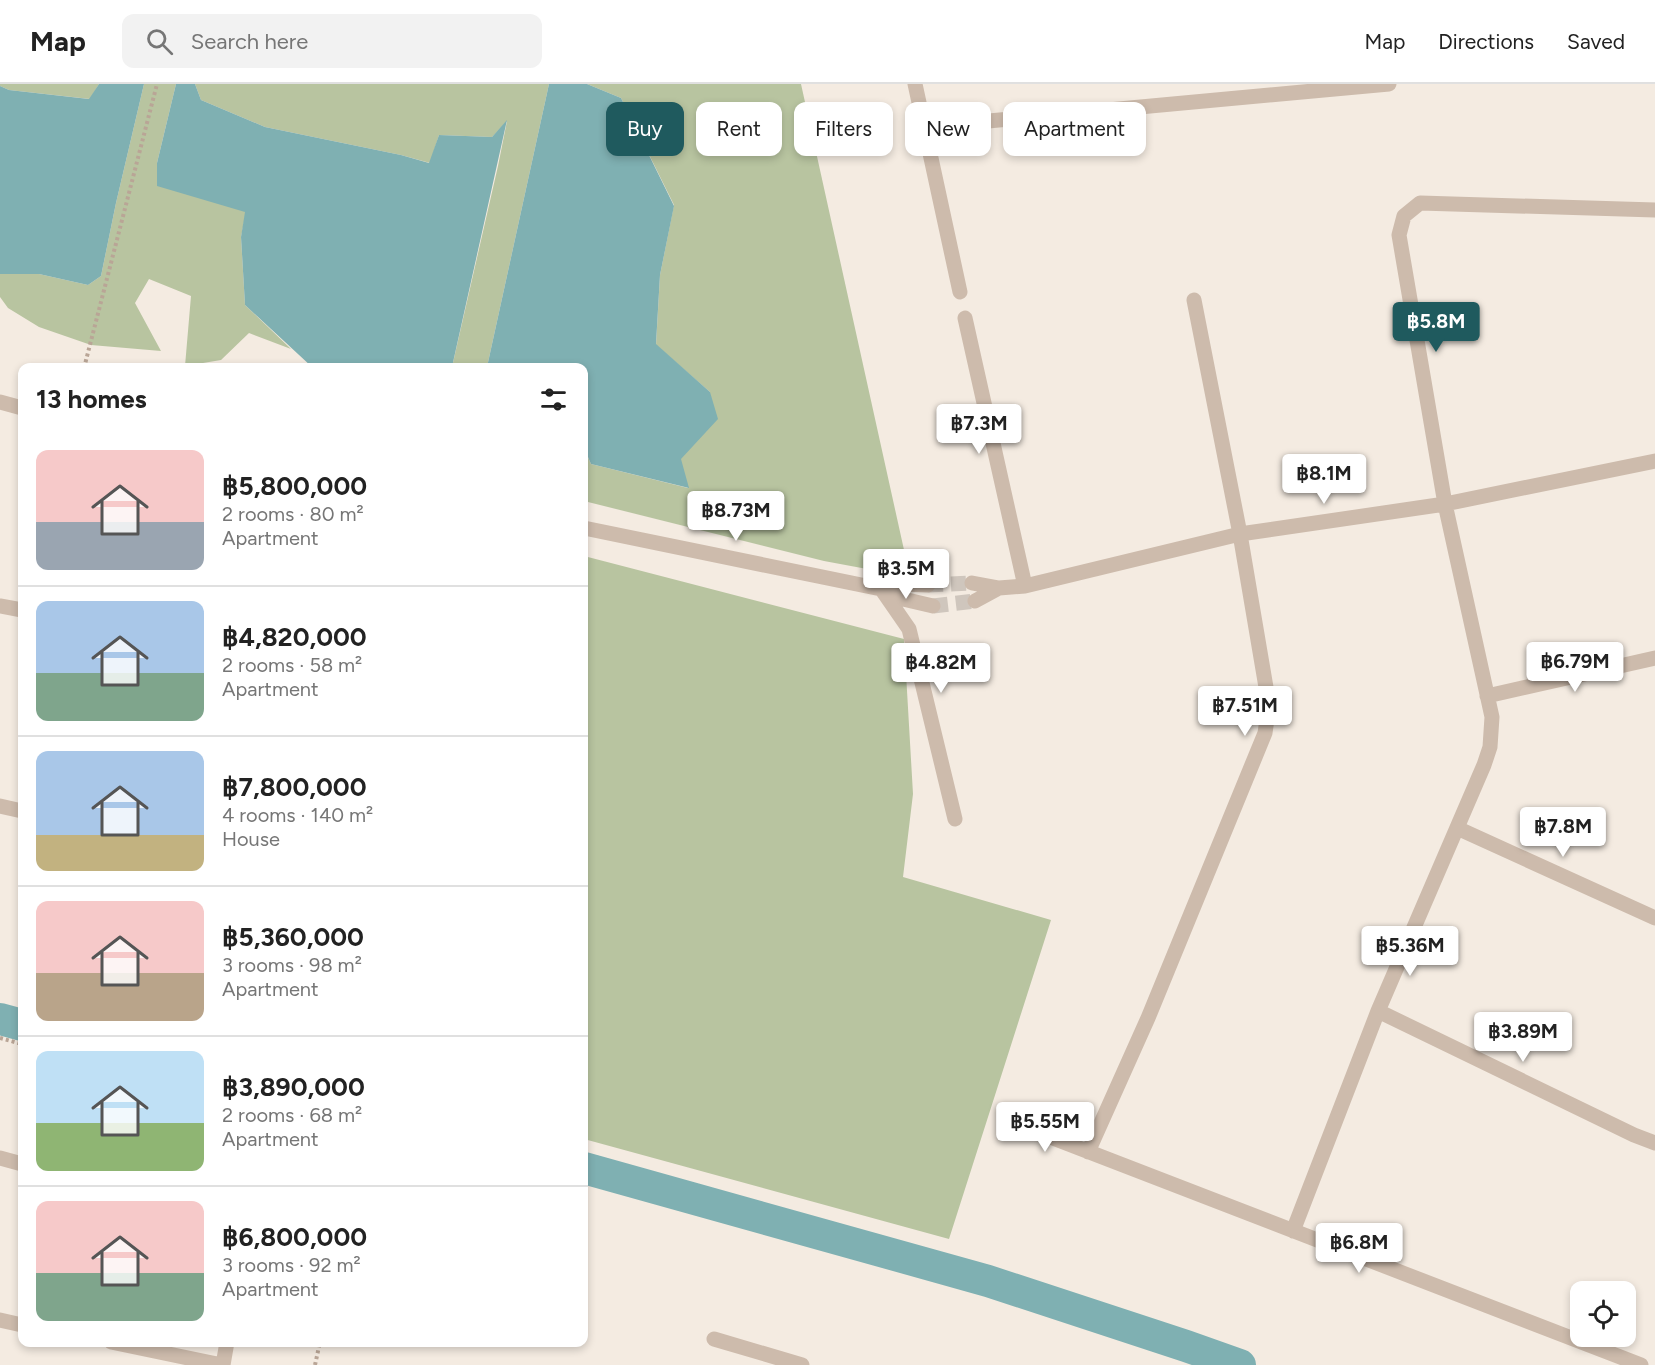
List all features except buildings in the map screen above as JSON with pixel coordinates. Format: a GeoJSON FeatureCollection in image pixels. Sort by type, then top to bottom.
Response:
{"type":"FeatureCollection","features":[{"type":"Feature","properties":{"kind":"street"},"geometry":{"type":"LineString","coordinates":[[915,84],[919,102]]}},
{"type":"Feature","properties":{"kind":"street"},"geometry":{"type":"LineString","coordinates":[[991,121],[1389,84]]}},
{"type":"Feature","properties":{"kind":"street"},"geometry":{"type":"LineString","coordinates":[[930,156],[960,292]]}},
{"type":"Feature","properties":{"kind":"street"},"geometry":{"type":"LineString","coordinates":[[1293,1231],[1378,1011],[1490,747],[1492,717],[1445,504],[1399,235],[1404,216],[1420,203],[1655,210]]}},
{"type":"Feature","properties":{"kind":"street"},"geometry":{"type":"LineString","coordinates":[[1089,1152],[1148,1018],[1265,733],[1269,705],[1240,534],[1194,300]]}},
{"type":"Feature","properties":{"kind":"street"},"geometry":{"type":"LineString","coordinates":[[965,318],[1025,586]]}},
{"type":"Feature","properties":{"kind":"street"},"geometry":{"type":"LineString","coordinates":[[0,402],[18,407]]}},
{"type":"Feature","properties":{"kind":"street"},"geometry":{"type":"LineString","coordinates":[[972,583],[999,588],[1025,586],[1240,534],[1445,504],[1655,461]]}},
{"type":"Feature","properties":{"kind":"street"},"geometry":{"type":"LineString","coordinates":[[588,529],[881,589],[933,606]]}},
{"type":"Feature","properties":{"kind":"street"},"geometry":{"type":"LineString","coordinates":[[881,589],[903,584],[928,585]]}},
{"type":"Feature","properties":{"kind":"street"},"geometry":{"type":"LineString","coordinates":[[975,601],[999,588]]}},
{"type":"Feature","properties":{"kind":"street"},"geometry":{"type":"LineString","coordinates":[[881,589],[909,629],[955,819]]}},
{"type":"Feature","properties":{"kind":"street"},"geometry":{"type":"LineString","coordinates":[[0,606],[18,609]]}},
{"type":"Feature","properties":{"kind":"street"},"geometry":{"type":"LineString","coordinates":[[1487,696],[1655,658]]}},
{"type":"Feature","properties":{"kind":"street"},"geometry":{"type":"LineString","coordinates":[[0,806],[18,810]]}},
{"type":"Feature","properties":{"kind":"street"},"geometry":{"type":"LineString","coordinates":[[1457,828],[1655,918]]}},
{"type":"Feature","properties":{"kind":"street"},"geometry":{"type":"LineString","coordinates":[[1378,1011],[1634,1135],[1655,1143]]}},
{"type":"Feature","properties":{"kind":"street"},"geometry":{"type":"LineString","coordinates":[[1014,1123],[1641,1365]]}},
{"type":"Feature","properties":{"kind":"street"},"geometry":{"type":"LineString","coordinates":[[0,1158],[18,1163]]}},
{"type":"Feature","properties":{"kind":"street"},"geometry":{"type":"LineString","coordinates":[[0,1320],[18,1323]]}},
{"type":"Feature","properties":{"kind":"street"},"geometry":{"type":"LineString","coordinates":[[714,1339],[802,1365]]}},
{"type":"Feature","properties":{"kind":"street"},"geometry":{"type":"LineString","coordinates":[[135,1347],[222,1365],[225,1347]]}},
{"type":"Feature","properties":{"kind":"path"},"geometry":{"type":"LineString","coordinates":[[85,363],[157,84]]}},
{"type":"Feature","properties":{"kind":"path"},"geometry":{"type":"LineString","coordinates":[[0,1038],[18,1043]]}},
{"type":"Feature","properties":{"kind":"path"},"geometry":{"type":"LineString","coordinates":[[315,1365],[319,1347]]}},
{"type":"Feature","properties":{"kind":"green space"},"geometry":{"type":"Polygon","coordinates":[[[0,84],[99,84],[90,99],[9,90],[0,84]]]}},
{"type":"Feature","properties":{"kind":"green space"},"geometry":{"type":"Polygon","coordinates":[[[144,84],[176,84],[157,163],[246,212],[241,237],[245,305],[291,349],[249,333],[221,360],[185,363],[191,296],[149,279],[135,303],[161,351],[91,345],[39,327],[8,308],[0,297],[0,274],[39,274],[88,285],[101,276],[144,84]]]}},
{"type":"Feature","properties":{"kind":"green space"},"geometry":{"type":"Polygon","coordinates":[[[195,84],[549,84],[488,363],[453,363],[507,121],[492,137],[439,135],[430,163],[265,127],[201,100],[195,84]]]}},
{"type":"Feature","properties":{"kind":"green space"},"geometry":{"type":"Polygon","coordinates":[[[587,84],[801,84],[805,102],[794,102],[794,156],[817,156],[910,577],[824,561],[588,502],[588,457],[591,464],[688,488],[680,459],[710,392],[656,345],[660,275],[674,205],[650,156],[684,156],[684,102],[623,102],[621,98],[587,84]]]}},
{"type":"Feature","properties":{"kind":"green space"},"geometry":{"type":"Polygon","coordinates":[[[588,557],[904,639],[913,794],[903,877],[1051,920],[949,1239],[588,1140],[588,557]]]}},
{"type":"Feature","properties":{"kind":"water"},"geometry":{"type":"Polygon","coordinates":[[[99,84],[144,84],[101,276],[88,285],[39,274],[0,274],[0,86],[9,90],[89,99],[99,84]]]}},
{"type":"Feature","properties":{"kind":"water"},"geometry":{"type":"Polygon","coordinates":[[[176,84],[195,84],[201,100],[265,127],[401,155],[429,163],[439,135],[492,137],[507,120],[453,363],[308,363],[245,305],[241,237],[245,212],[157,186],[157,163],[176,84]]]}},
{"type":"Feature","properties":{"kind":"water"},"geometry":{"type":"Polygon","coordinates":[[[549,84],[587,84],[621,98],[623,102],[606,102],[606,156],[649,156],[674,206],[660,275],[656,344],[710,392],[718,419],[681,459],[689,488],[591,464],[588,457],[588,363],[488,363],[549,84]]]}},
{"type":"Feature","properties":{"kind":"waterway"},"geometry":{"type":"LineString","coordinates":[[0,1019],[18,1024]]}},
{"type":"Feature","properties":{"kind":"waterway"},"geometry":{"type":"LineString","coordinates":[[588,1169],[988,1281],[1240,1365]]}},
{"type":"Feature","properties":{"kind":"tunnel"},"geometry":{"type":"LineString","coordinates":[[928,585],[972,583]]}},
{"type":"Feature","properties":{"kind":"tunnel"},"geometry":{"type":"LineString","coordinates":[[933,606],[975,601]]}}]}
